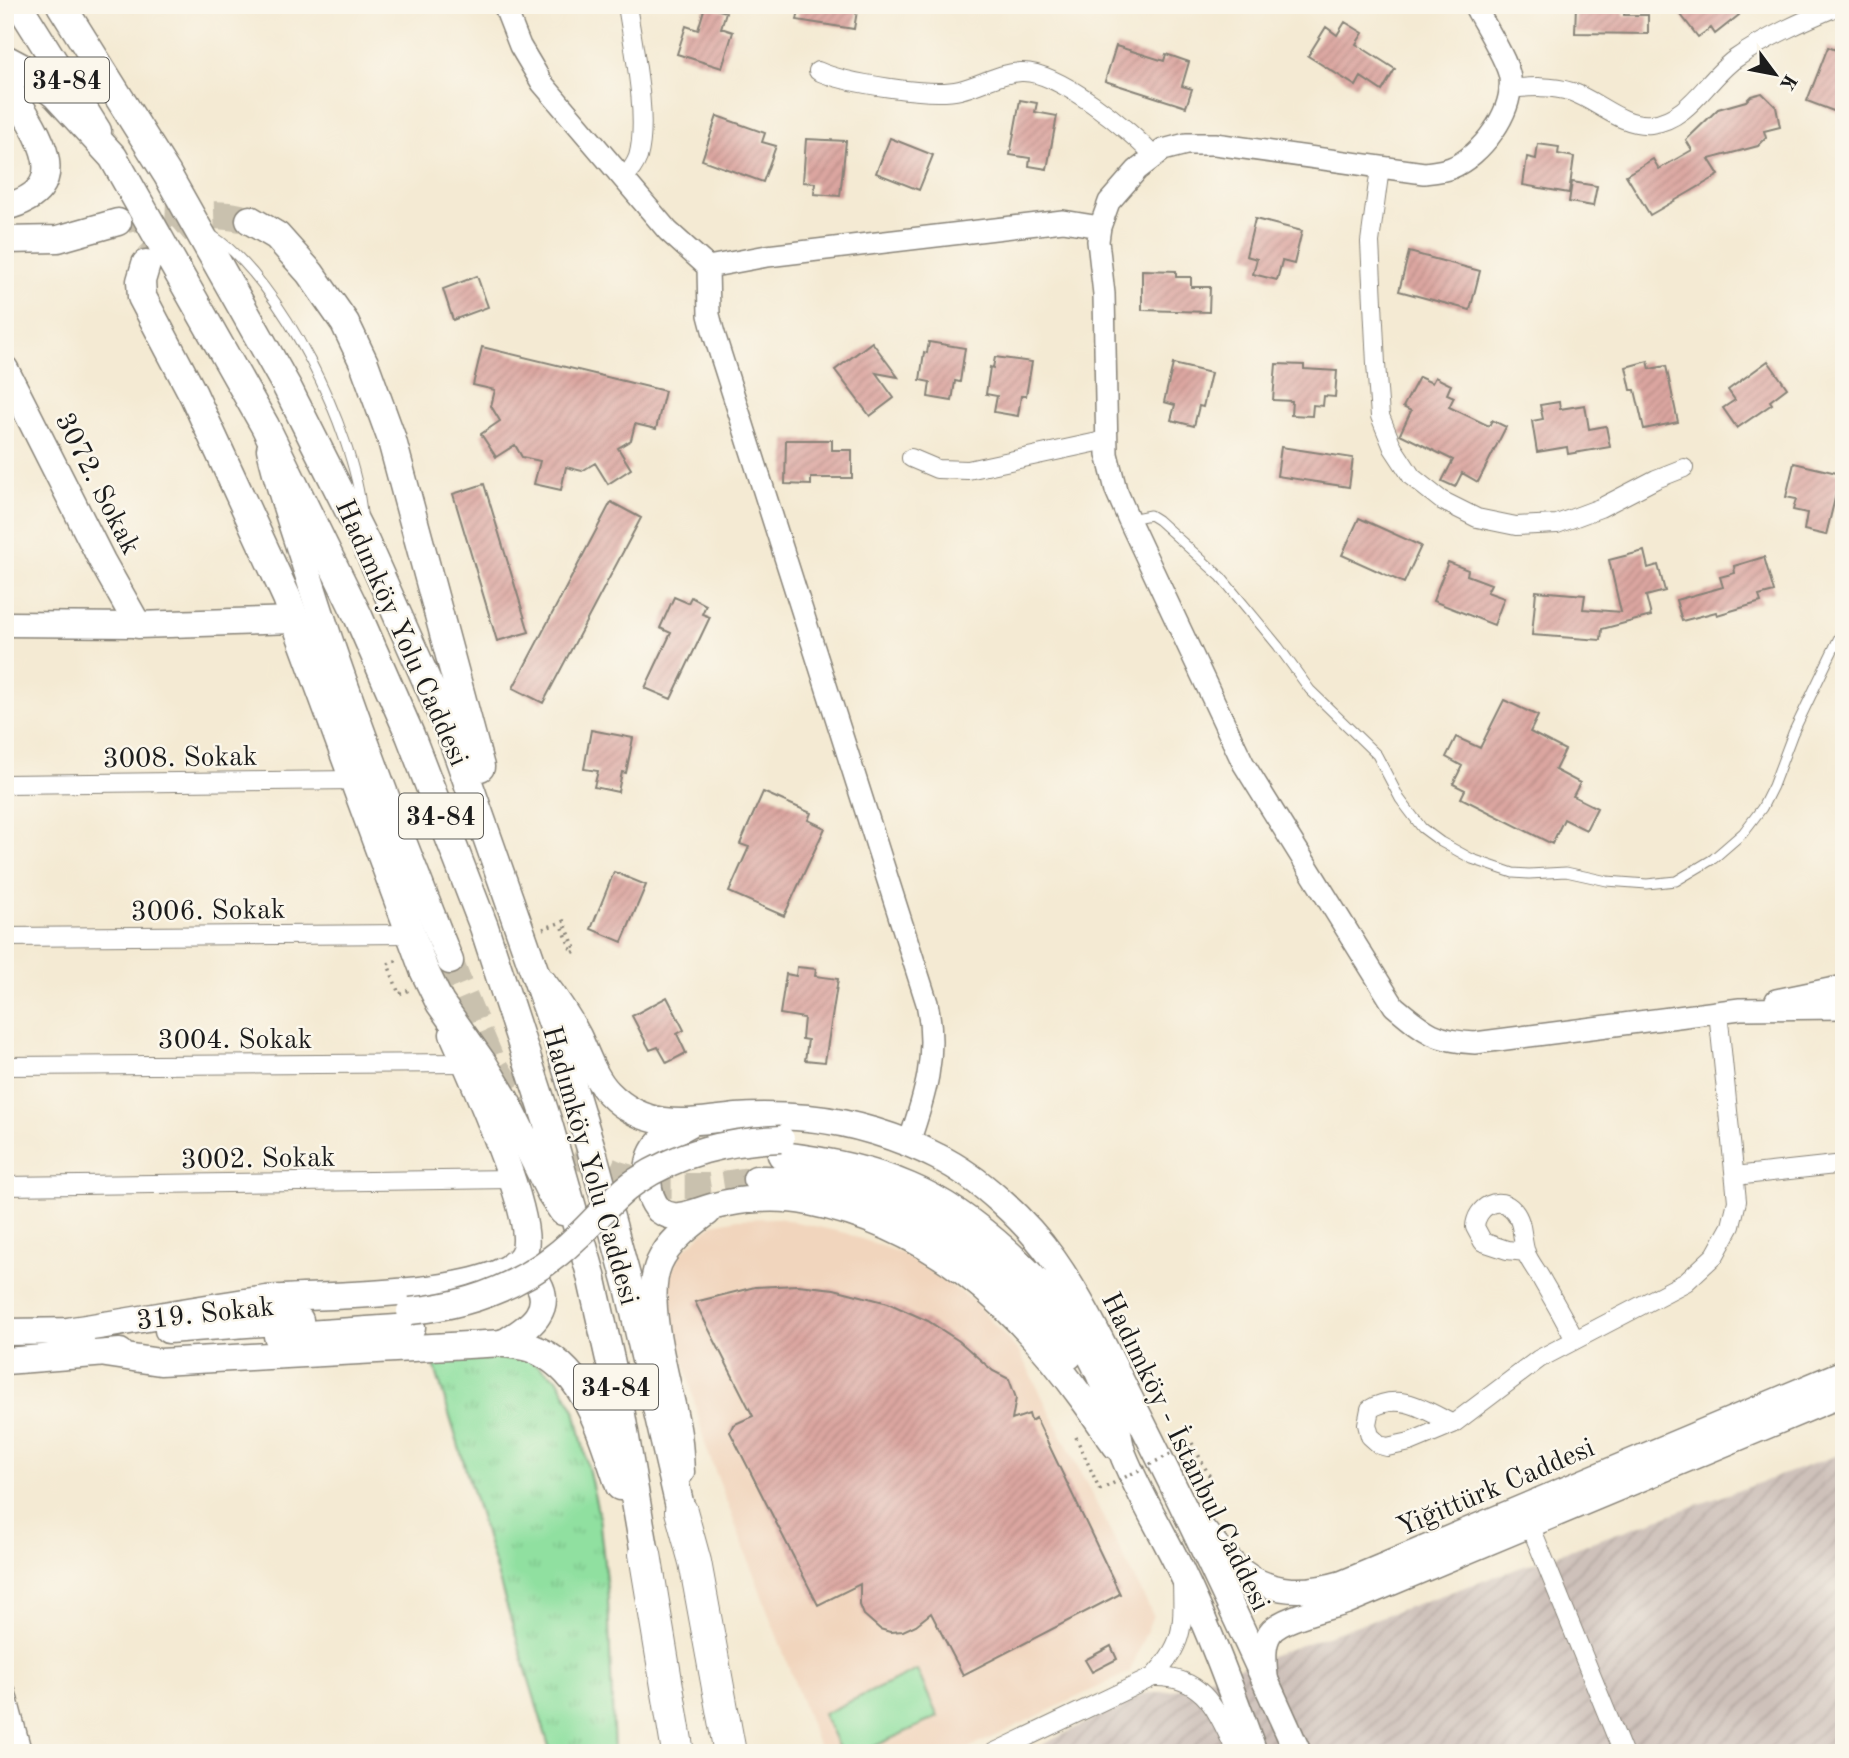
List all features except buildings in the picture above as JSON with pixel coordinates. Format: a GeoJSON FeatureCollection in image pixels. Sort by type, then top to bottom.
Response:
{"type":"FeatureCollection","features":[{"type":"Feature","properties":{"kind":"highway","name":"Hadımköy Yolu Caddesi"},"geometry":{"type":"LineString","coordinates":[[61,5],[160,163],[287,387],[365,542],[453,740],[535,972],[589,1142],[630,1291],[681,1511]]}},
{"type":"Feature","properties":{"kind":"highway"},"geometry":{"type":"LineString","coordinates":[[5,59],[20,67],[56,95],[113,157]]}},
{"type":"Feature","properties":{"kind":"highway","name":"34-84"},"geometry":{"type":"LineString","coordinates":[[113,157],[156,256]]}},
{"type":"Feature","properties":{"kind":"highway"},"geometry":{"type":"LineString","coordinates":[[250,220],[276,236],[310,273],[345,323],[378,396],[473,736],[487,797],[490,846]]}},
{"type":"Feature","properties":{"kind":"highway"},"geometry":{"type":"LineString","coordinates":[[156,256],[141,281],[142,298],[193,394],[296,620],[410,934],[440,1003],[505,1100],[551,1193],[561,1209],[576,1223]]}},
{"type":"Feature","properties":{"kind":"highway","name":"Hadımköy Yolu Caddesi"},"geometry":{"type":"LineString","coordinates":[[156,256],[265,426],[358,617],[410,735],[484,927],[547,1121],[590,1271],[616,1386],[645,1554]]}},
{"type":"Feature","properties":{"kind":"highway"},"geometry":{"type":"LineString","coordinates":[[504,1343],[529,1347],[546,1355],[563,1368],[578,1386],[600,1427],[645,1554],[678,1753]]}},
{"type":"Feature","properties":{"kind":"highway"},"geometry":{"type":"LineString","coordinates":[[681,1511],[695,1562],[730,1753]]}},
{"type":"Feature","properties":{"kind":"main road","name":"34-84"},"geometry":{"type":"LineString","coordinates":[[19,5],[113,157]]}},
{"type":"Feature","properties":{"kind":"main road"},"geometry":{"type":"LineString","coordinates":[[5,83],[30,120],[47,156],[46,175],[37,193],[23,202],[5,207]]}},
{"type":"Feature","properties":{"kind":"main road"},"geometry":{"type":"LineString","coordinates":[[5,240],[58,239],[118,222]]}},
{"type":"Feature","properties":{"kind":"main road","name":"3072. Sokak"},"geometry":{"type":"LineString","coordinates":[[5,369],[102,561],[138,625]]}},
{"type":"Feature","properties":{"kind":"main road"},"geometry":{"type":"LineString","coordinates":[[265,426],[278,487],[331,647],[407,854],[450,961]]}},
{"type":"Feature","properties":{"kind":"main road"},"geometry":{"type":"LineString","coordinates":[[5,624],[138,625],[296,620]]}},
{"type":"Feature","properties":{"kind":"main road"},"geometry":{"type":"LineString","coordinates":[[535,972],[578,1035],[600,1083],[610,1095],[639,1115],[675,1124],[773,1115],[812,1118],[884,1135],[939,1157],[967,1174],[1025,1226],[1053,1258],[1069,1286]]}},
{"type":"Feature","properties":{"kind":"main road"},"geometry":{"type":"LineString","coordinates":[[67,1331],[212,1306],[272,1299],[423,1291],[468,1282],[513,1265],[524,1251],[526,1228],[512,1179],[440,1003]]}},
{"type":"Feature","properties":{"kind":"main road"},"geometry":{"type":"LineString","coordinates":[[695,1122],[655,1146],[647,1163],[649,1195],[659,1209],[667,1215],[678,1217],[714,1206],[761,1199],[806,1201],[864,1217],[927,1246],[978,1282],[1015,1318],[1082,1398],[1123,1455]]}},
{"type":"Feature","properties":{"kind":"main road"},"geometry":{"type":"LineString","coordinates":[[411,1319],[450,1322],[503,1305],[537,1289],[591,1246],[637,1200],[693,1167],[781,1147]]}},
{"type":"Feature","properties":{"kind":"main road","name":"Hadımköy - İstanbul Caddesi"},"geometry":{"type":"LineString","coordinates":[[781,1147],[850,1152],[903,1169],[948,1190],[993,1222],[1033,1260],[1069,1286],[1086,1314],[1187,1512],[1298,1753]]}},
{"type":"Feature","properties":{"kind":"main road","name":"Hadımköy - İstanbul Caddesi"},"geometry":{"type":"LineString","coordinates":[[781,1147],[910,1186],[967,1220],[997,1243],[1043,1287],[1068,1318],[1086,1348],[1108,1395],[1123,1455],[1182,1572],[1254,1753]]}},
{"type":"Feature","properties":{"kind":"main road"},"geometry":{"type":"LineString","coordinates":[[757,1179],[811,1182],[882,1199],[915,1211],[977,1252],[1033,1306],[1084,1376],[1123,1455]]}},
{"type":"Feature","properties":{"kind":"main road"},"geometry":{"type":"LineString","coordinates":[[681,1511],[678,1432],[653,1314],[653,1287],[659,1264],[670,1245],[714,1206]]}},
{"type":"Feature","properties":{"kind":"main road"},"geometry":{"type":"LineString","coordinates":[[106,1354],[160,1362],[504,1343],[538,1315],[543,1299],[537,1280],[526,1269],[513,1265]]}},
{"type":"Feature","properties":{"kind":"main road","name":"319. Sokak"},"geometry":{"type":"LineString","coordinates":[[5,1332],[144,1332],[411,1319]]}},
{"type":"Feature","properties":{"kind":"main road","name":"319. Sokak"},"geometry":{"type":"LineString","coordinates":[[5,1361],[106,1354],[411,1319]]}},
{"type":"Feature","properties":{"kind":"main road","name":"Yiğittürk Caddesi"},"geometry":{"type":"LineString","coordinates":[[1187,1512],[1244,1573],[1273,1587],[1316,1591],[1342,1583],[1844,1372]]}},
{"type":"Feature","properties":{"kind":"main road","name":"Yiğittürk Caddesi"},"geometry":{"type":"LineString","coordinates":[[1266,1683],[1264,1650],[1269,1633],[1278,1625],[1346,1602],[1844,1394]]}},
{"type":"Feature","properties":{"kind":"main road"},"geometry":{"type":"LineString","coordinates":[[1286,1589],[1278,1598],[1278,1606],[1279,1613],[1290,1621]]}},
{"type":"Feature","properties":{"kind":"street"},"geometry":{"type":"LineString","coordinates":[[504,5],[520,46],[542,83],[667,231],[708,267],[709,315],[714,334],[927,1003],[931,1023],[927,1088],[908,1145]]}},
{"type":"Feature","properties":{"kind":"street"},"geometry":{"type":"LineString","coordinates":[[623,179],[637,159],[641,141],[640,92],[627,5]]}},
{"type":"Feature","properties":{"kind":"street"},"geometry":{"type":"LineString","coordinates":[[1474,5],[1510,78],[1506,105],[1490,138],[1474,154],[1450,168],[1424,173],[1215,144],[1186,144],[1163,150],[1137,170],[1109,202],[1100,226],[1098,241],[1104,294],[1107,454],[1116,490],[1242,762],[1394,1006],[1422,1029],[1448,1042],[1475,1043],[1740,1009],[1807,992],[1844,986]]}},
{"type":"Feature","properties":{"kind":"street"},"geometry":{"type":"LineString","coordinates":[[1508,89],[1536,86],[1554,88],[1574,93],[1611,114],[1634,122],[1651,124],[1672,117],[1689,105],[1734,60],[1815,16],[1841,5]]}},
{"type":"Feature","properties":{"kind":"street"},"geometry":{"type":"LineString","coordinates":[[818,71],[857,83],[940,92],[958,90],[998,76],[1024,71],[1046,77],[1094,106],[1139,139],[1154,157]]}},
{"type":"Feature","properties":{"kind":"street"},"geometry":{"type":"LineString","coordinates":[[1380,168],[1370,242],[1380,416],[1393,448],[1412,477],[1440,500],[1477,518],[1516,526],[1558,524],[1600,508],[1656,479],[1684,468]]}},
{"type":"Feature","properties":{"kind":"street"},"geometry":{"type":"LineString","coordinates":[[708,267],[767,256],[1062,220],[1100,226]]}},
{"type":"Feature","properties":{"kind":"street"},"geometry":{"type":"LineString","coordinates":[[911,458],[937,469],[968,470],[1107,440]]}},
{"type":"Feature","properties":{"kind":"street","name":"3008. Sokak"},"geometry":{"type":"LineString","coordinates":[[5,784],[355,780]]}},
{"type":"Feature","properties":{"kind":"street","name":"3006. Sokak"},"geometry":{"type":"LineString","coordinates":[[5,937],[410,934]]}},
{"type":"Feature","properties":{"kind":"street"},"geometry":{"type":"LineString","coordinates":[[1740,1009],[1844,1008]]}},
{"type":"Feature","properties":{"kind":"street"},"geometry":{"type":"LineString","coordinates":[[1453,1424],[1539,1359],[1686,1282],[1715,1255],[1731,1226],[1737,1201],[1718,1012]]}},
{"type":"Feature","properties":{"kind":"street","name":"3004. Sokak"},"geometry":{"type":"LineString","coordinates":[[5,1066],[466,1063]]}},
{"type":"Feature","properties":{"kind":"street"},"geometry":{"type":"LineString","coordinates":[[1735,1176],[1844,1164]]}},
{"type":"Feature","properties":{"kind":"street","name":"3002. Sokak"},"geometry":{"type":"LineString","coordinates":[[5,1186],[512,1179]]}},
{"type":"Feature","properties":{"kind":"street"},"geometry":{"type":"LineString","coordinates":[[1526,1252],[1575,1340]]}},
{"type":"Feature","properties":{"kind":"street"},"geometry":{"type":"LineString","coordinates":[[1530,1525],[1623,1753]]}},
{"type":"Feature","properties":{"kind":"street"},"geometry":{"type":"LineString","coordinates":[[993,1753],[1153,1677],[1167,1663],[1180,1639],[1183,1618],[1182,1572]]}},
{"type":"Feature","properties":{"kind":"street"},"geometry":{"type":"LineString","coordinates":[[1153,1677],[1171,1676],[1200,1690],[1217,1711],[1237,1753]]}},
{"type":"Feature","properties":{"kind":"street"},"geometry":{"type":"LineString","coordinates":[[5,1693],[21,1753]]}},
{"type":"Feature","properties":{"kind":"lane"},"geometry":{"type":"LineString","coordinates":[[1129,520],[1150,515],[1213,568],[1278,646],[1310,690],[1377,755],[1400,799],[1422,828],[1472,859],[1513,873],[1566,872],[1607,881],[1647,884],[1676,881],[1713,859],[1743,833],[1762,808],[1793,733],[1844,627]]}},
{"type":"Feature","properties":{"kind":"path"},"geometry":{"type":"LineString","coordinates":[[563,923],[576,951],[572,953],[563,923]]}},
{"type":"Feature","properties":{"kind":"path"},"geometry":{"type":"LineString","coordinates":[[399,970],[395,961],[387,964],[399,994]]}},
{"type":"Feature","properties":{"kind":"path"},"geometry":{"type":"LineString","coordinates":[[1076,1437],[1100,1490],[1192,1443],[1210,1477]]}},
{"type":"Feature","properties":{"kind":"shaded area"},"geometry":{"type":"Polygon","coordinates":[[[778,1218],[845,1233],[903,1254],[971,1299],[1020,1353],[1153,1615],[1130,1672],[959,1753],[821,1753],[705,1444],[665,1285],[682,1251],[713,1224],[738,1219],[778,1218]]]}},
{"type":"Feature","properties":{"kind":"shaded area"},"geometry":{"type":"Polygon","coordinates":[[[1844,1453],[1844,1753],[1026,1753],[1143,1694],[1171,1691],[1844,1453]]]}},
{"type":"Feature","properties":{"kind":"green space"},"geometry":{"type":"Polygon","coordinates":[[[431,1354],[522,1355],[557,1378],[575,1410],[599,1516],[608,1598],[614,1753],[551,1753],[431,1354]]]}},
{"type":"Feature","properties":{"kind":"green space"},"geometry":{"type":"Polygon","coordinates":[[[917,1670],[938,1717],[860,1753],[841,1753],[823,1714],[917,1670]]]}},
{"type":"Feature","properties":{"kind":"tunnel"},"geometry":{"type":"LineString","coordinates":[[127,220],[164,214],[202,215]]}},
{"type":"Feature","properties":{"kind":"tunnel"},"geometry":{"type":"LineString","coordinates":[[147,261],[170,236],[191,221],[215,215],[250,220]]}},
{"type":"Feature","properties":{"kind":"tunnel"},"geometry":{"type":"LineString","coordinates":[[450,961],[491,1059],[526,1114],[567,1151],[618,1174],[658,1186],[708,1186],[756,1179]]}}]}
